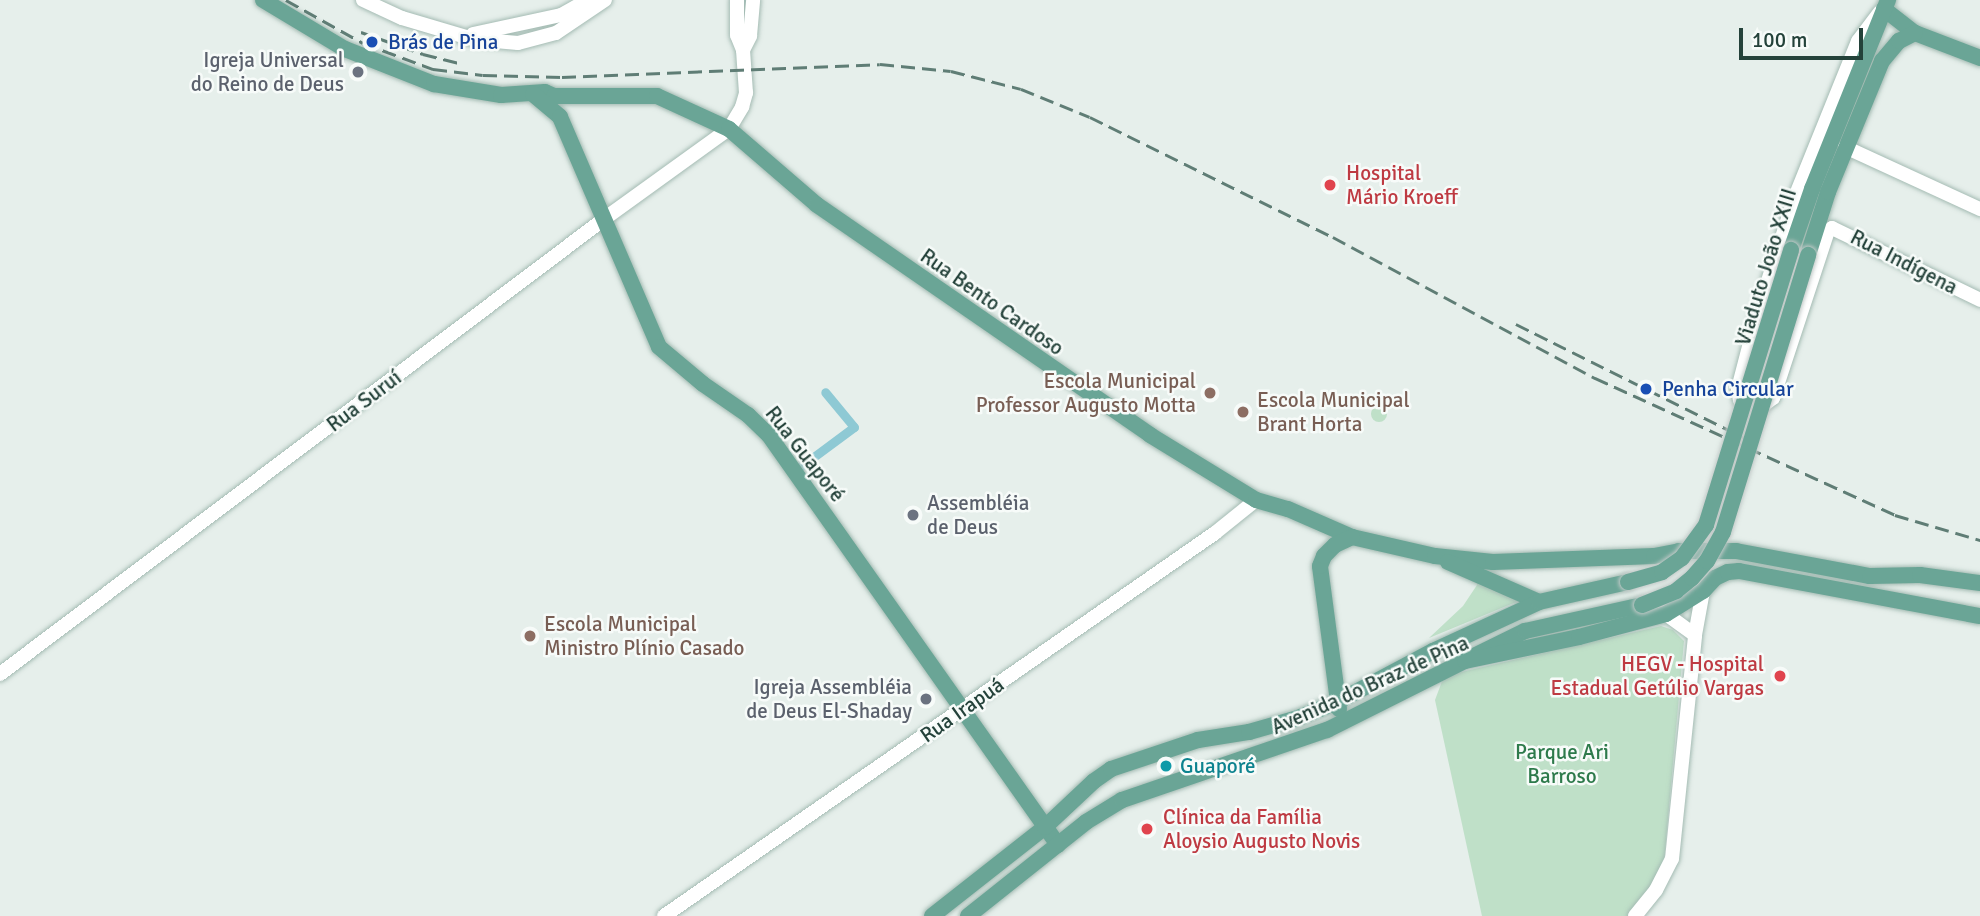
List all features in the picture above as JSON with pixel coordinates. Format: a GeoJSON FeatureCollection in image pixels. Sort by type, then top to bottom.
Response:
{"type":"FeatureCollection","features":[{"type":"Feature","properties":{"kind":"main road","name":"Rua Bento Cardoso"},"geometry":{"type":"LineString","coordinates":[[263,0],[324,38],[410,77],[470,92],[657,96],[729,129],[817,205],[1046,366],[1256,500],[1288,509],[1352,537],[1435,556]]}},
{"type":"Feature","properties":{"kind":"main road"},"geometry":{"type":"LineString","coordinates":[[1886,4],[1915,33],[1980,58]]}},
{"type":"Feature","properties":{"kind":"main road","name":"Viaduto João XXIII"},"geometry":{"type":"LineString","coordinates":[[1539,602],[1662,572],[1682,558],[1706,525],[1791,250],[1886,4]]}},
{"type":"Feature","properties":{"kind":"main road"},"geometry":{"type":"LineString","coordinates":[[1465,662],[1525,631],[1642,605],[1676,591],[1707,561],[1723,532],[1808,255],[1845,147],[1882,61],[1899,41],[1915,33]]}},
{"type":"Feature","properties":{"kind":"main road","name":"Rua Guaporé"},"geometry":{"type":"LineString","coordinates":[[533,94],[560,117],[659,347],[703,384],[748,415],[768,434],[1058,845]]}},
{"type":"Feature","properties":{"kind":"main road"},"geometry":{"type":"LineString","coordinates":[[560,117],[562,103],[569,96]]}},
{"type":"Feature","properties":{"kind":"main road"},"geometry":{"type":"LineString","coordinates":[[1343,723],[1337,702],[1320,566],[1324,556],[1335,545],[1352,537]]}},
{"type":"Feature","properties":{"kind":"main road"},"geometry":{"type":"LineString","coordinates":[[1435,556],[1493,562],[1654,556],[1679,551],[1736,551],[1870,576],[1920,575],[1980,583]]}},
{"type":"Feature","properties":{"kind":"main road"},"geometry":{"type":"LineString","coordinates":[[1435,556],[1539,602]]}},
{"type":"Feature","properties":{"kind":"main road"},"geometry":{"type":"LineString","coordinates":[[1654,556],[1685,564],[1697,576],[1703,591]]}},
{"type":"Feature","properties":{"kind":"main road"},"geometry":{"type":"LineString","coordinates":[[1671,612],[1688,578],[1685,564]]}},
{"type":"Feature","properties":{"kind":"main road","name":"Avenida do Braz de Pina"},"geometry":{"type":"LineString","coordinates":[[968,916],[1086,822],[1122,800],[1225,767],[1343,723],[1465,662],[1579,637],[1671,612],[1703,591],[1715,578],[1738,571],[1980,616]]}},
{"type":"Feature","properties":{"kind":"main road","name":"Avenida do Braz de Pina"},"geometry":{"type":"LineString","coordinates":[[932,916],[1045,827],[1094,781],[1122,764],[1198,740],[1281,723],[1337,702],[1433,651],[1539,602]]}},
{"type":"Feature","properties":{"kind":"street"},"geometry":{"type":"LineString","coordinates":[[363,0],[402,18],[461,36],[494,42],[532,40],[574,23],[605,0]]}},
{"type":"Feature","properties":{"kind":"street"},"geometry":{"type":"LineString","coordinates":[[461,36],[561,15],[588,0]]}},
{"type":"Feature","properties":{"kind":"street"},"geometry":{"type":"LineString","coordinates":[[729,129],[746,93],[743,50],[737,34],[737,0]]}},
{"type":"Feature","properties":{"kind":"street"},"geometry":{"type":"LineString","coordinates":[[743,50],[750,37],[753,0]]}},
{"type":"Feature","properties":{"kind":"street","name":"Rua Indígena"},"geometry":{"type":"LineString","coordinates":[[1886,4],[1858,41],[1795,197],[1766,283],[1738,389],[1743,404],[1754,410],[1767,406],[1777,389],[1828,230],[1837,228],[1980,300]]}},
{"type":"Feature","properties":{"kind":"street","name":"Rua Suruí"},"geometry":{"type":"LineString","coordinates":[[0,674],[604,219],[729,129]]}},
{"type":"Feature","properties":{"kind":"street"},"geometry":{"type":"LineString","coordinates":[[1845,147],[1980,209]]}},
{"type":"Feature","properties":{"kind":"street","name":"Rua Irapuá"},"geometry":{"type":"LineString","coordinates":[[664,916],[1215,533],[1256,500]]}},
{"type":"Feature","properties":{"kind":"street"},"geometry":{"type":"LineString","coordinates":[[1635,916],[1656,890],[1672,859],[1695,635],[1703,591]]}},
{"type":"Feature","properties":{"kind":"street"},"geometry":{"type":"LineString","coordinates":[[1671,612],[1695,635]]}},
{"type":"Feature","properties":{"kind":"green space"},"geometry":{"type":"Polygon","coordinates":[[[1379,406],[1385,408],[1385,420],[1379,422],[1373,420],[1371,414],[1373,408],[1379,406]]]}},
{"type":"Feature","properties":{"kind":"green space"},"geometry":{"type":"Polygon","coordinates":[[[1476,576],[1521,600],[1429,638],[1463,606],[1477,585],[1476,576]]]}},
{"type":"Feature","properties":{"kind":"green space","name":"Parque Ari Barroso"},"geometry":{"type":"Polygon","coordinates":[[[1661,626],[1673,630],[1684,641],[1664,863],[1646,895],[1628,916],[1482,916],[1435,700],[1444,676],[1661,626]]]}},
{"type":"Feature","properties":{"kind":"waterway"},"geometry":{"type":"LineString","coordinates":[[745,0],[745,27]]}},
{"type":"Feature","properties":{"kind":"waterway"},"geometry":{"type":"LineString","coordinates":[[796,470],[854,427],[825,392]]}},
{"type":"Feature","properties":{"kind":"railway"},"geometry":{"type":"LineString","coordinates":[[286,0],[363,43],[433,69],[483,75],[562,77],[880,64],[951,71],[1021,89],[1090,117],[1333,237],[1595,378],[1895,515],[1980,540]]}},
{"type":"Feature","properties":{"kind":"railway"},"geometry":{"type":"LineString","coordinates":[[361,32],[458,63]]}},
{"type":"Feature","properties":{"kind":"railway"},"geometry":{"type":"LineString","coordinates":[[1516,324],[1745,438]]}},
{"type":"Feature","properties":{"kind":"place","name":"Brás de Pina"},"geometry":{"type":"Point","coordinates":[372,42]}},
{"type":"Feature","properties":{"kind":"place","name":"Igreja Universal do Reino de Deus"},"geometry":{"type":"Point","coordinates":[358,72]}},
{"type":"Feature","properties":{"kind":"place","name":"Hospital Mário Kroeff"},"geometry":{"type":"Point","coordinates":[1330,185]}},
{"type":"Feature","properties":{"kind":"place","name":"Penha Circular"},"geometry":{"type":"Point","coordinates":[1646,389]}},
{"type":"Feature","properties":{"kind":"place","name":"Escola Municipal Professor Augusto Motta"},"geometry":{"type":"Point","coordinates":[1210,393]}},
{"type":"Feature","properties":{"kind":"place","name":"Escola Municipal Brant Horta"},"geometry":{"type":"Point","coordinates":[1243,412]}},
{"type":"Feature","properties":{"kind":"place","name":"Assembléia de Deus"},"geometry":{"type":"Point","coordinates":[913,515]}},
{"type":"Feature","properties":{"kind":"place","name":"Escola Municipal Ministro Plínio Casado"},"geometry":{"type":"Point","coordinates":[530,636]}},
{"type":"Feature","properties":{"kind":"place","name":"HEGV - Hospital Estadual Getúlio Vargas"},"geometry":{"type":"Point","coordinates":[1780,676]}},
{"type":"Feature","properties":{"kind":"place","name":"Igreja Assembléia de Deus El-Shaday"},"geometry":{"type":"Point","coordinates":[926,699]}},
{"type":"Feature","properties":{"kind":"place","name":"Guaporé"},"geometry":{"type":"Point","coordinates":[1166,766]}},
{"type":"Feature","properties":{"kind":"place","name":"Clínica da Família Aloysio Augusto Novis"},"geometry":{"type":"Point","coordinates":[1147,829]}}]}
